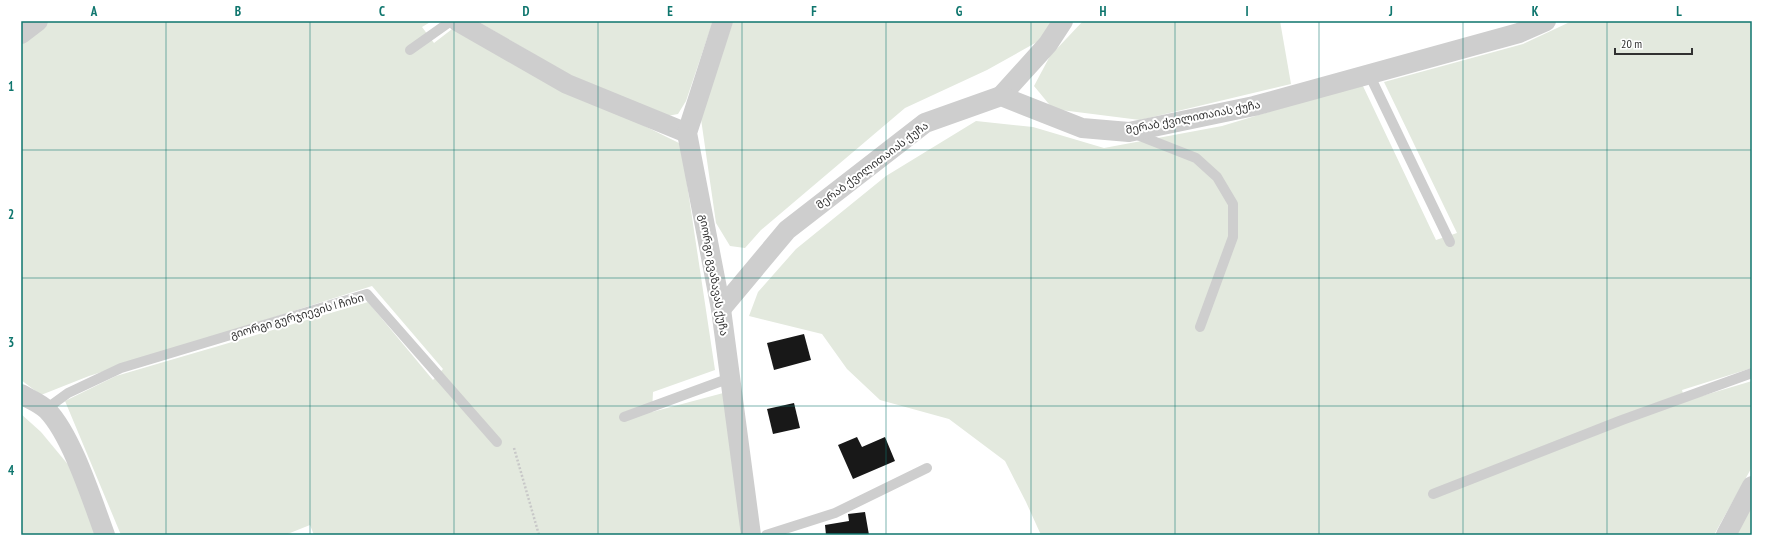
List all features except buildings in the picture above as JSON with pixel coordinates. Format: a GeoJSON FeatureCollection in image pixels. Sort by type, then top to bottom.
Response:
{"type":"FeatureCollection","features":[{"type":"Feature","properties":{"kind":"street"},"geometry":{"type":"LineString","coordinates":[[21,34],[38,21]]}},
{"type":"Feature","properties":{"kind":"street"},"geometry":{"type":"LineString","coordinates":[[458,21],[567,84],[687,133]]}},
{"type":"Feature","properties":{"kind":"street","name":"გიორგი გვაზავას ქუჩა"},"geometry":{"type":"LineString","coordinates":[[723,21],[687,133],[721,309],[751,535]]}},
{"type":"Feature","properties":{"kind":"street"},"geometry":{"type":"LineString","coordinates":[[1001,96],[1048,44],[1063,21]]}},
{"type":"Feature","properties":{"kind":"street","name":"მერაბ ქვილითაიას ქუჩა"},"geometry":{"type":"LineString","coordinates":[[721,309],[786,230],[925,123],[1001,96],[1082,128],[1129,132],[1254,106],[1369,74],[1517,27],[1546,21]]}},
{"type":"Feature","properties":{"kind":"street"},"geometry":{"type":"LineString","coordinates":[[21,394],[46,409],[60,428],[76,460],[105,535]]}},
{"type":"Feature","properties":{"kind":"street"},"geometry":{"type":"LineString","coordinates":[[1726,535],[1752,486]]}},
{"type":"Feature","properties":{"kind":"lane"},"geometry":{"type":"LineString","coordinates":[[410,50],[451,21]]}},
{"type":"Feature","properties":{"kind":"lane"},"geometry":{"type":"LineString","coordinates":[[1369,74],[1450,242]]}},
{"type":"Feature","properties":{"kind":"lane"},"geometry":{"type":"LineString","coordinates":[[1129,132],[1196,158],[1217,177],[1233,204],[1233,237],[1200,327]]}},
{"type":"Feature","properties":{"kind":"lane","name":"გიორგი გურჯიევის I ჩიხი"},"geometry":{"type":"LineString","coordinates":[[46,409],[68,393],[122,368],[367,294],[498,442]]}},
{"type":"Feature","properties":{"kind":"lane"},"geometry":{"type":"LineString","coordinates":[[1433,494],[1622,420],[1752,373]]}},
{"type":"Feature","properties":{"kind":"lane"},"geometry":{"type":"LineString","coordinates":[[624,418],[730,378]]}},
{"type":"Feature","properties":{"kind":"lane"},"geometry":{"type":"LineString","coordinates":[[766,535],[835,513],[927,468]]}},
{"type":"Feature","properties":{"kind":"path"},"geometry":{"type":"LineString","coordinates":[[498,442],[515,448],[539,535]]}},
{"type":"Feature","properties":{"kind":"shaded area"},"geometry":{"type":"Polygon","coordinates":[[[50,21],[432,21],[422,27],[434,43],[456,26],[610,109],[681,144],[715,370],[653,392],[652,412],[727,392],[743,535],[314,535],[310,525],[285,535],[121,535],[65,401],[116,376],[368,302],[433,380],[443,369],[372,286],[89,376],[41,395],[21,380],[21,41],[50,21]]]}},
{"type":"Feature","properties":{"kind":"shaded area"},"geometry":{"type":"Polygon","coordinates":[[[477,21],[713,21],[686,101],[678,114],[662,117],[585,84],[477,21]]]}},
{"type":"Feature","properties":{"kind":"shaded area"},"geometry":{"type":"Polygon","coordinates":[[[733,21],[1056,21],[1037,42],[987,70],[905,108],[761,230],[745,248],[730,246],[716,223],[701,119],[733,21]]]}},
{"type":"Feature","properties":{"kind":"shaded area"},"geometry":{"type":"Polygon","coordinates":[[[1083,21],[1280,21],[1291,84],[1140,120],[1053,109],[1034,86],[1050,56],[1083,21]]]}},
{"type":"Feature","properties":{"kind":"shaded area"},"geometry":{"type":"Polygon","coordinates":[[[1572,21],[1752,21],[1752,368],[1682,390],[1685,401],[1752,381],[1752,467],[1714,535],[1041,535],[1005,461],[949,419],[880,400],[847,369],[822,334],[749,316],[758,292],[796,249],[886,176],[976,121],[1033,127],[1104,148],[1222,126],[1362,84],[1436,240],[1457,233],[1384,82],[1523,44],[1572,21]]]}},
{"type":"Feature","properties":{"kind":"shaded area"},"geometry":{"type":"Polygon","coordinates":[[[21,414],[41,432],[75,473],[97,535],[21,535],[21,414]]]}},
{"type":"Feature","properties":{"kind":"shaded area"},"geometry":{"type":"Polygon","coordinates":[[[1752,502],[1752,535],[1734,535],[1752,502]]]}}]}
